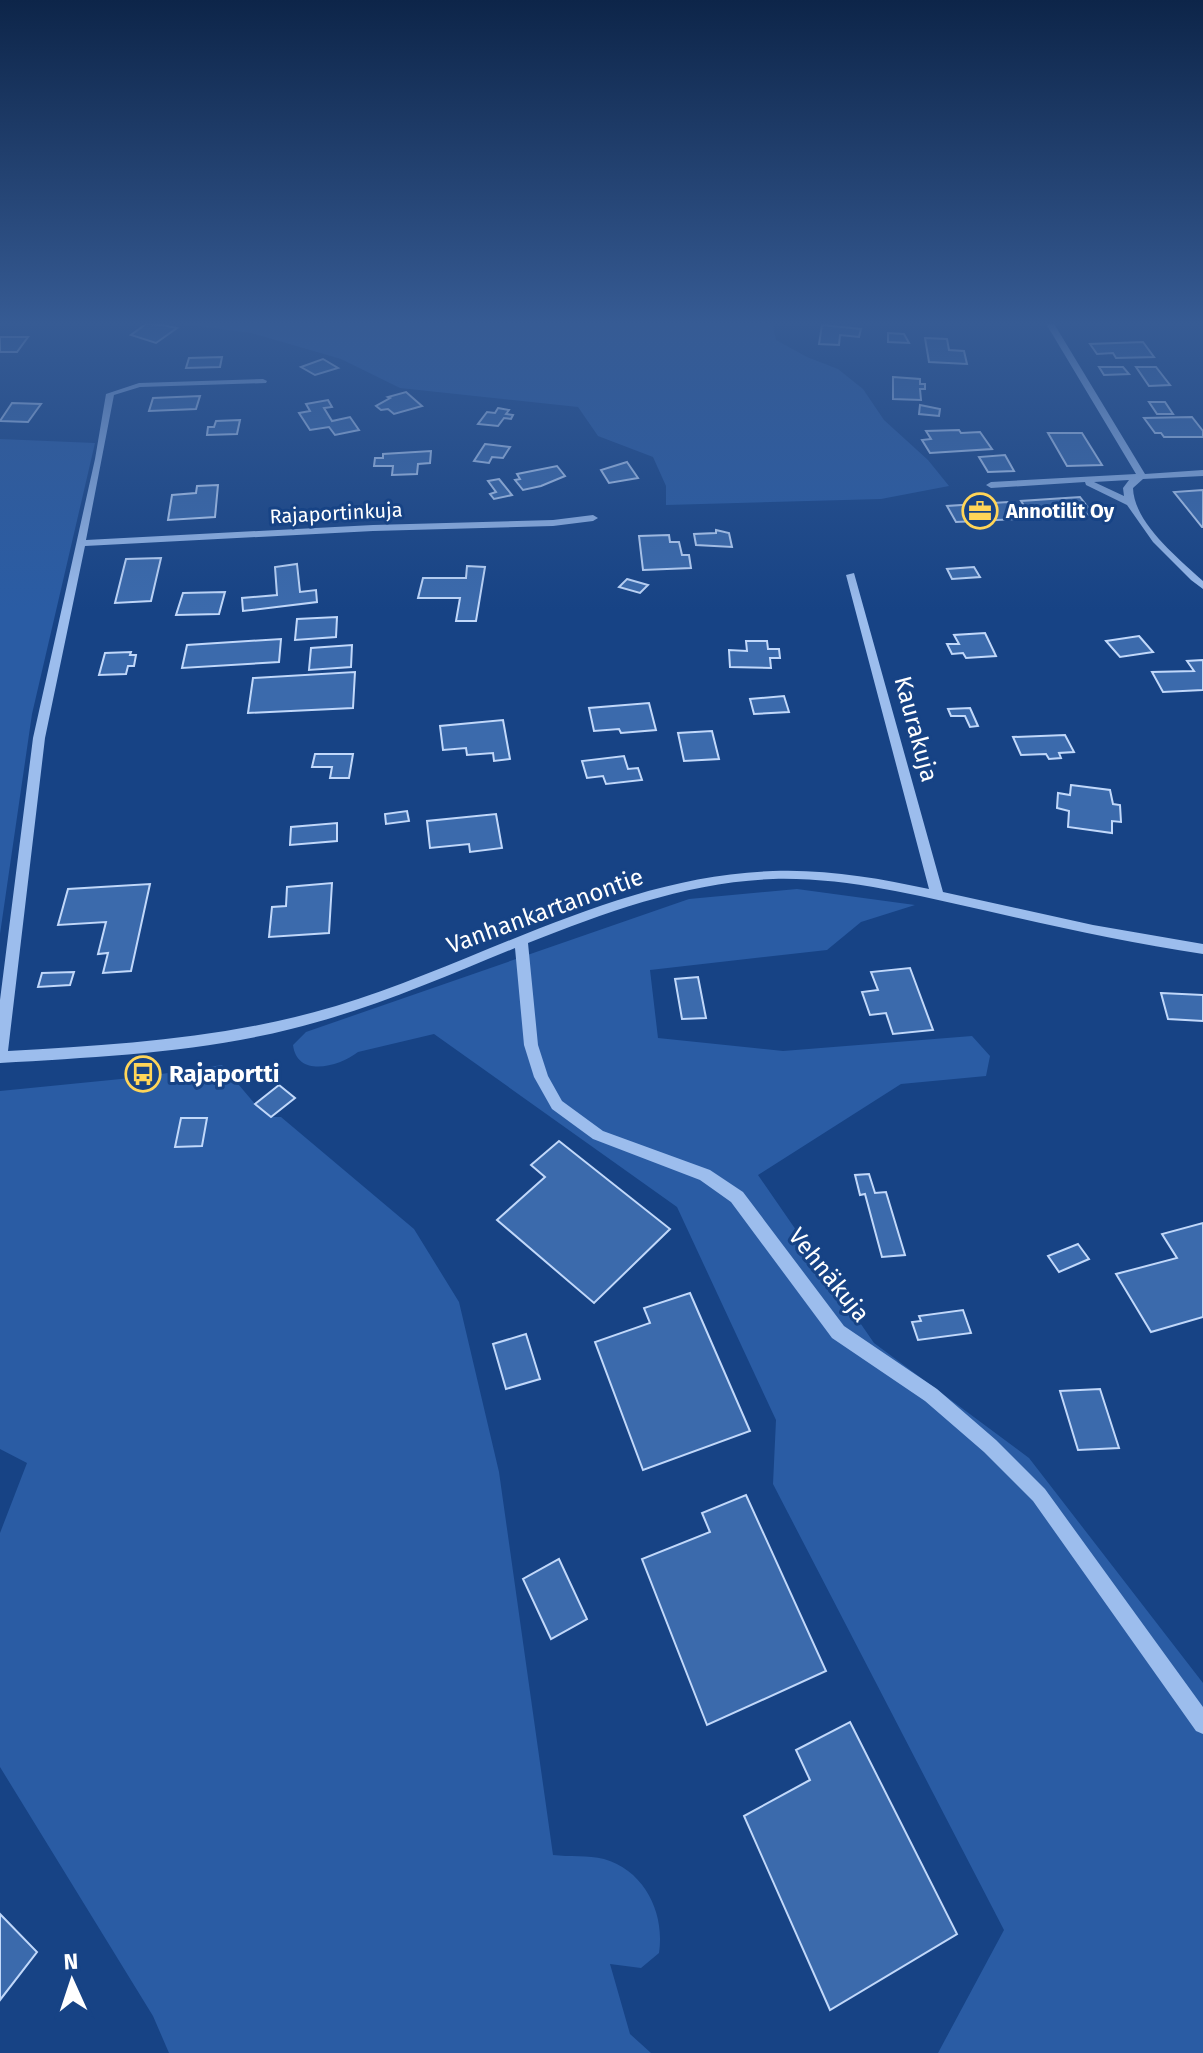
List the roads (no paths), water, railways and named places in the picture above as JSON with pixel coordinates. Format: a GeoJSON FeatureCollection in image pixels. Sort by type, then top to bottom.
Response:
{"type":"FeatureCollection","features":[{"type":"Feature","properties":{"kind":"street"},"geometry":{"type":"LineString","coordinates":[[0,1056],[39,738],[105,418]]}},
{"type":"Feature","properties":{"kind":"street"},"geometry":{"type":"LineString","coordinates":[[1107,418],[1142,476]]}},
{"type":"Feature","properties":{"kind":"street"},"geometry":{"type":"LineString","coordinates":[[991,485],[1203,473]]}},
{"type":"Feature","properties":{"kind":"street"},"geometry":{"type":"LineString","coordinates":[[1142,476],[1131,483],[1127,491],[1130,503],[1168,553],[1203,586]]}},
{"type":"Feature","properties":{"kind":"street"},"geometry":{"type":"LineString","coordinates":[[1085,481],[1130,503]]}},
{"type":"Feature","properties":{"kind":"street","name":"Rajaportinkuja"},"geometry":{"type":"LineString","coordinates":[[80,543],[373,528],[553,523],[593,518]]}},
{"type":"Feature","properties":{"kind":"street","name":"Kaurakuja"},"geometry":{"type":"LineString","coordinates":[[851,575],[937,895]]}},
{"type":"Feature","properties":{"kind":"street","name":"Vanhankartanontie"},"geometry":{"type":"LineString","coordinates":[[0,1056],[131,1050],[215,1041],[289,1025],[384,995],[586,914],[679,887],[747,877],[801,874],[850,879],[937,895],[1113,935],[1203,949]]}},
{"type":"Feature","properties":{"kind":"street","name":"Vehnäkuja"},"geometry":{"type":"LineString","coordinates":[[521,940],[531,1045],[541,1077],[557,1105],[598,1135],[705,1175],[737,1197],[838,1332],[931,1395],[990,1446],[1039,1495],[1203,1724]]}},
{"type":"Feature","properties":{"kind":"place","name":"Annotilit Oy"},"geometry":{"type":"Point","coordinates":[980,511]}},
{"type":"Feature","properties":{"kind":"place","name":"Rajaportti"},"geometry":{"type":"Point","coordinates":[143,1074]}}]}
